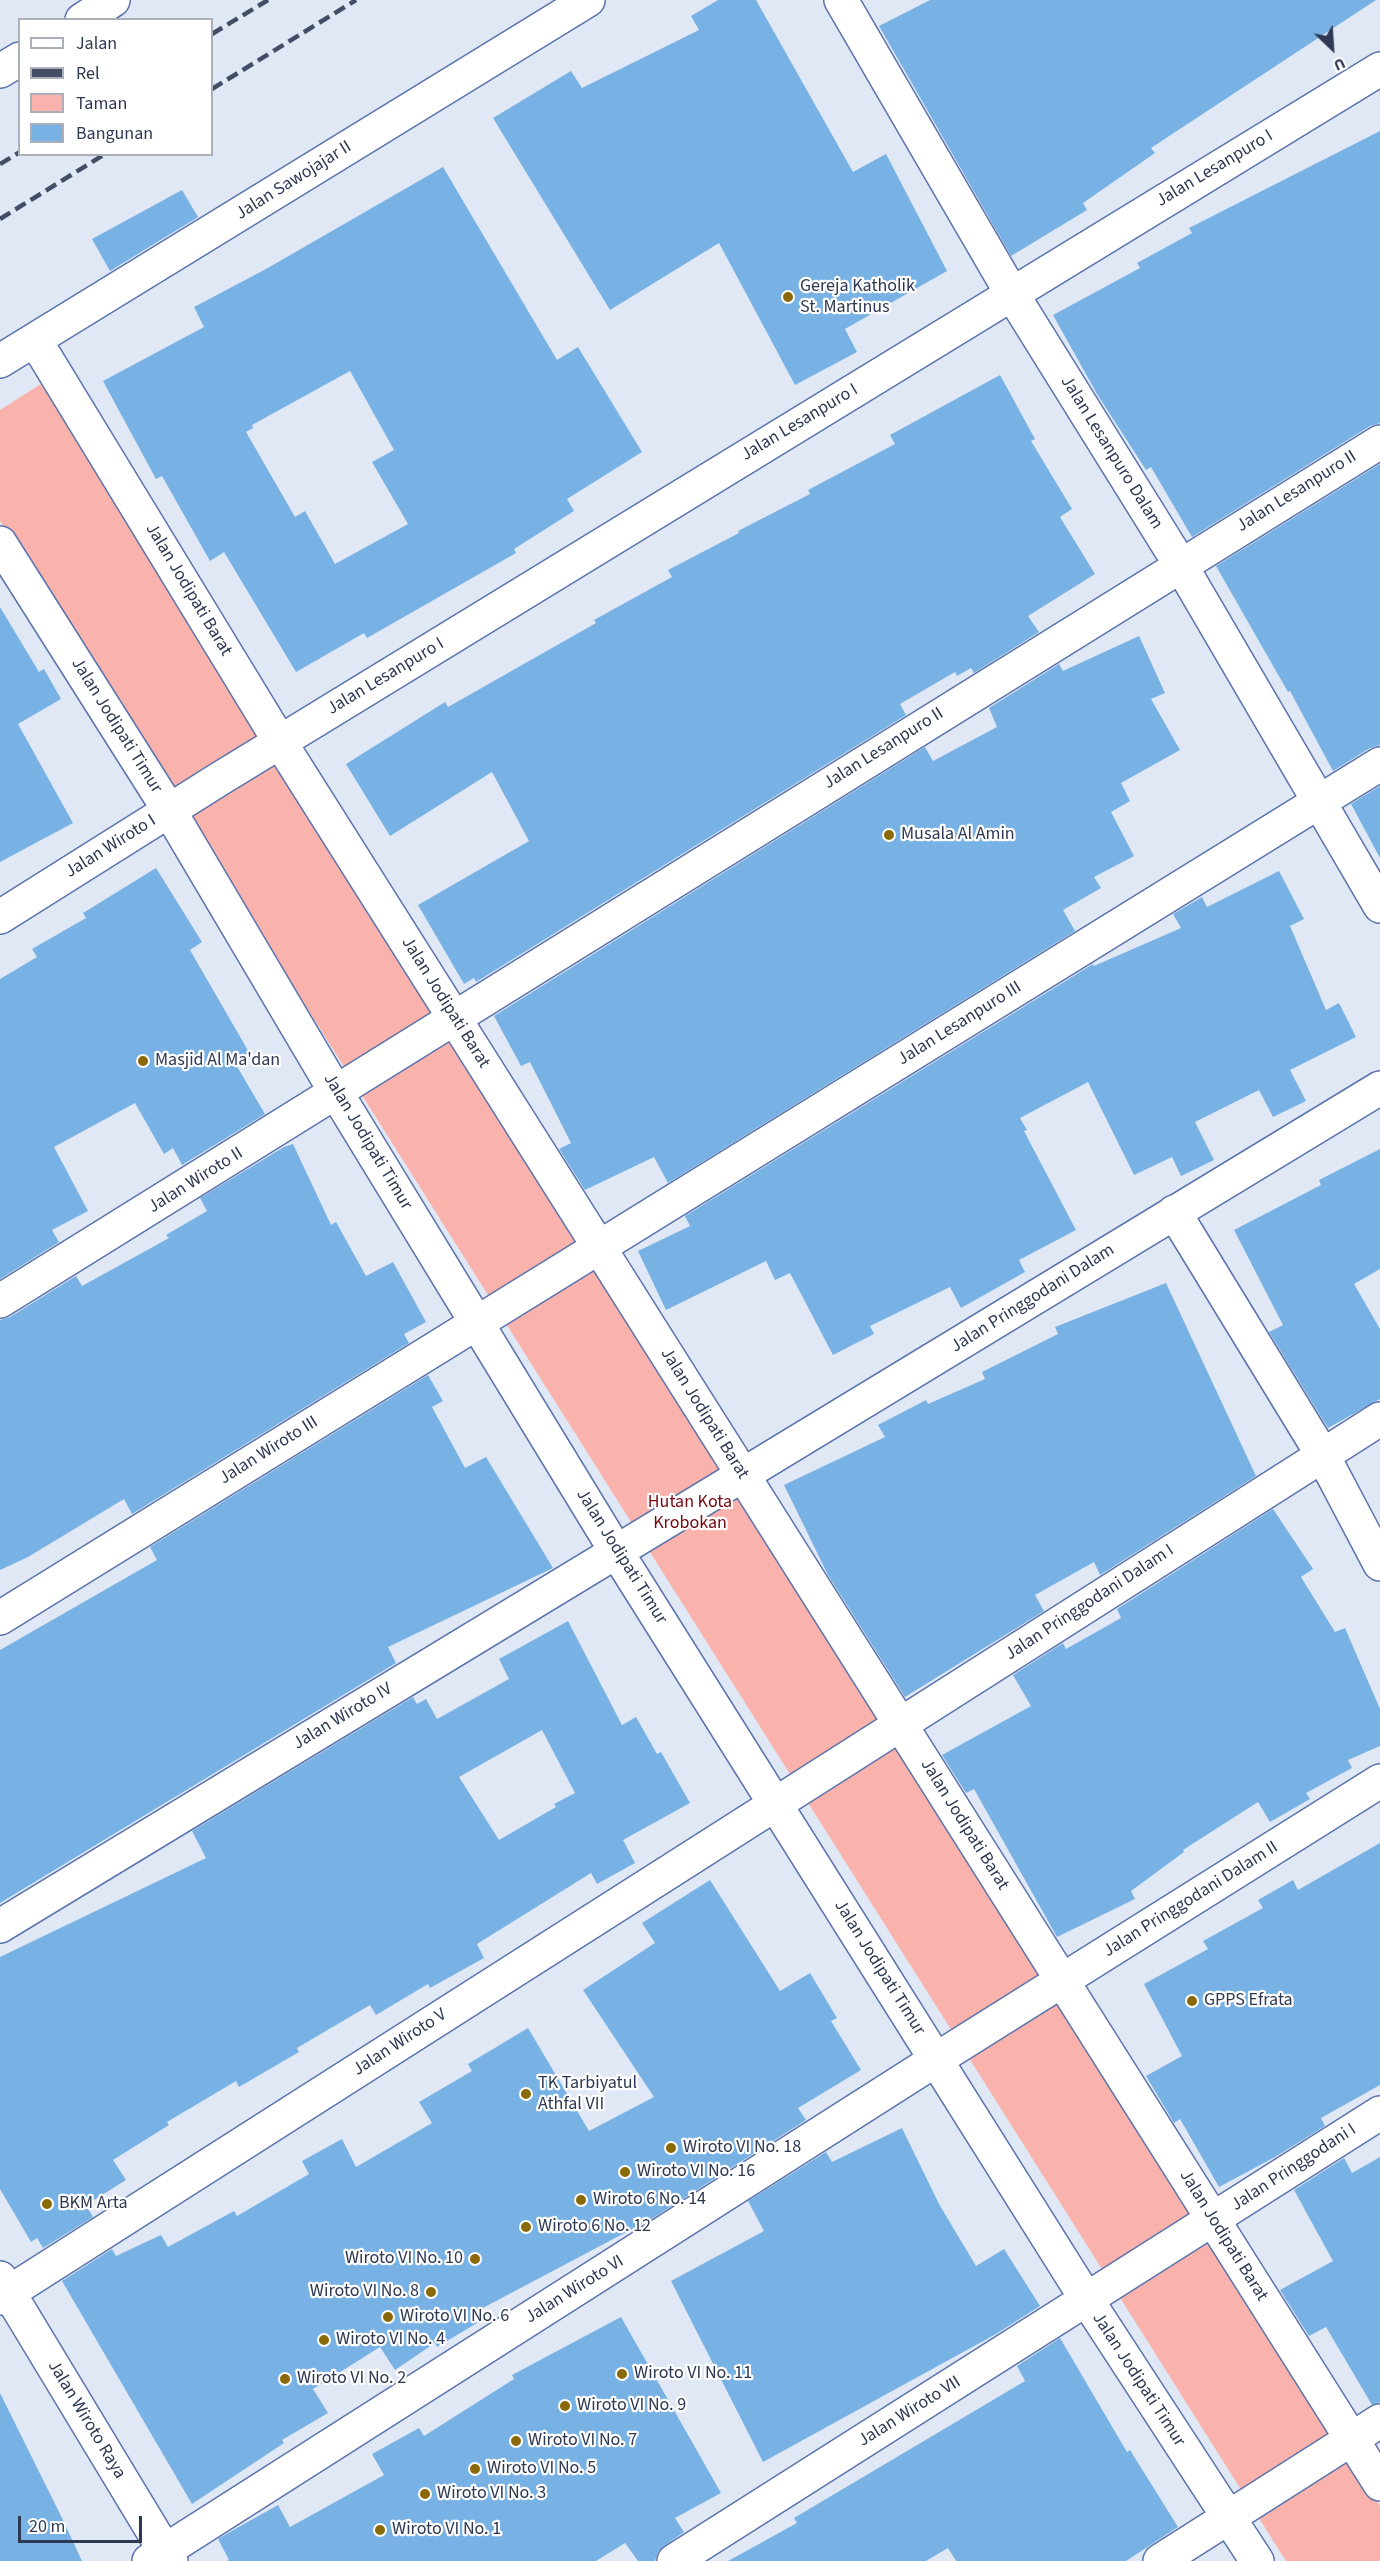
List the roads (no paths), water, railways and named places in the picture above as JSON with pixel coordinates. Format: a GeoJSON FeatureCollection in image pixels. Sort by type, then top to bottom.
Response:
{"type":"FeatureCollection","features":[{"type":"Feature","properties":{"kind":"street"},"geometry":{"type":"LineString","coordinates":[[85,18],[113,0]]}},
{"type":"Feature","properties":{"kind":"street","name":"Jalan Sawojajar II"},"geometry":{"type":"LineString","coordinates":[[0,361],[588,0]]}},
{"type":"Feature","properties":{"kind":"street","name":"Jalan Lesanpuro Dalam"},"geometry":{"type":"LineString","coordinates":[[842,0],[1012,294],[1180,564],[1380,906]]}},
{"type":"Feature","properties":{"kind":"street"},"geometry":{"type":"LineString","coordinates":[[0,71],[18,60]]}},
{"type":"Feature","properties":{"kind":"street","name":"Jalan Lesanpuro I"},"geometry":{"type":"LineString","coordinates":[[221,778],[1380,69]]}},
{"type":"Feature","properties":{"kind":"street","name":"Jalan Jodipati Barat"},"geometry":{"type":"LineString","coordinates":[[36,340],[280,742],[1380,2484]]}},
{"type":"Feature","properties":{"kind":"street","name":"Jalan Lesanpuro II"},"geometry":{"type":"LineString","coordinates":[[390,1058],[1180,564],[1380,442]]}},
{"type":"Feature","properties":{"kind":"street","name":"Jalan Jodipati Timur"},"geometry":{"type":"LineString","coordinates":[[0,543],[169,810],[337,1094],[616,1551],[788,1795],[937,2060],[1087,2300],[1257,2561]]}},
{"type":"Feature","properties":{"kind":"street","name":"Jalan Lesanpuro III"},"geometry":{"type":"LineString","coordinates":[[539,1284],[1380,764]]}},
{"type":"Feature","properties":{"kind":"street","name":"Jalan Wiroto I"},"geometry":{"type":"LineString","coordinates":[[0,917],[221,778]]}},
{"type":"Feature","properties":{"kind":"street","name":"Jalan Wiroto II"},"geometry":{"type":"LineString","coordinates":[[0,1302],[337,1094],[390,1058]]}},
{"type":"Feature","properties":{"kind":"street","name":"Jalan Pringgodani Dalam"},"geometry":{"type":"LineString","coordinates":[[686,1510],[1380,1088]]}},
{"type":"Feature","properties":{"kind":"street"},"geometry":{"type":"LineString","coordinates":[[1174,1212],[1322,1454],[1380,1564]]}},
{"type":"Feature","properties":{"kind":"street","name":"Jalan Wiroto III"},"geometry":{"type":"LineString","coordinates":[[0,1618],[539,1284]]}},
{"type":"Feature","properties":{"kind":"street","name":"Jalan Pringgodani Dalam I"},"geometry":{"type":"LineString","coordinates":[[788,1795],[1380,1419]]}},
{"type":"Feature","properties":{"kind":"street","name":"Jalan Wiroto IV"},"geometry":{"type":"LineString","coordinates":[[0,1926],[686,1510]]}},
{"type":"Feature","properties":{"kind":"street","name":"Jalan Pringgodani Dalam II"},"geometry":{"type":"LineString","coordinates":[[1001,2019],[1380,1781]]}},
{"type":"Feature","properties":{"kind":"street","name":"Jalan Wiroto V"},"geometry":{"type":"LineString","coordinates":[[3,2289],[788,1795]]}},
{"type":"Feature","properties":{"kind":"street","name":"Jalan Wiroto VI"},"geometry":{"type":"LineString","coordinates":[[162,2558],[1001,2019]]}},
{"type":"Feature","properties":{"kind":"street","name":"Jalan Pringgodani I"},"geometry":{"type":"LineString","coordinates":[[1146,2262],[1380,2113]]}},
{"type":"Feature","properties":{"kind":"street","name":"Jalan Wiroto VII"},"geometry":{"type":"LineString","coordinates":[[674,2561],[1146,2262]]}},
{"type":"Feature","properties":{"kind":"street","name":"Jalan Wiroto Raya"},"geometry":{"type":"LineString","coordinates":[[3,2289],[162,2558]]}},
{"type":"Feature","properties":{"kind":"street"},"geometry":{"type":"LineString","coordinates":[[1160,2561],[1380,2421]]}},
{"type":"Feature","properties":{"kind":"railway"},"geometry":{"type":"LineString","coordinates":[[213,33],[268,0]]}},
{"type":"Feature","properties":{"kind":"railway"},"geometry":{"type":"LineString","coordinates":[[213,88],[356,0]]}},
{"type":"Feature","properties":{"kind":"railway"},"geometry":{"type":"LineString","coordinates":[[0,164],[18,153]]}},
{"type":"Feature","properties":{"kind":"railway"},"geometry":{"type":"LineString","coordinates":[[0,219],[102,156]]}},
{"type":"Feature","properties":{"kind":"place","name":"Gereja Katholik St. Martinus"},"geometry":{"type":"Point","coordinates":[788,297]}},
{"type":"Feature","properties":{"kind":"place","name":"Musala Al Amin"},"geometry":{"type":"Point","coordinates":[889,835]}},
{"type":"Feature","properties":{"kind":"place","name":"Masjid Al Ma'dan"},"geometry":{"type":"Point","coordinates":[143,1061]}},
{"type":"Feature","properties":{"kind":"place","name":"GPPS Efrata"},"geometry":{"type":"Point","coordinates":[1192,2001]}},
{"type":"Feature","properties":{"kind":"place","name":"TK Tarbiyatul Athfal VII"},"geometry":{"type":"Point","coordinates":[526,2094]}},
{"type":"Feature","properties":{"kind":"place","name":"Wiroto VI No. 18"},"geometry":{"type":"Point","coordinates":[671,2148]}},
{"type":"Feature","properties":{"kind":"place","name":"Wiroto VI No. 16"},"geometry":{"type":"Point","coordinates":[625,2172]}},
{"type":"Feature","properties":{"kind":"place","name":"Wiroto 6 No. 14"},"geometry":{"type":"Point","coordinates":[581,2200]}},
{"type":"Feature","properties":{"kind":"place","name":"BKM Arta"},"geometry":{"type":"Point","coordinates":[47,2204]}},
{"type":"Feature","properties":{"kind":"place","name":"Wiroto 6 No. 12"},"geometry":{"type":"Point","coordinates":[526,2227]}},
{"type":"Feature","properties":{"kind":"place","name":"Wiroto VI No. 10"},"geometry":{"type":"Point","coordinates":[475,2259]}},
{"type":"Feature","properties":{"kind":"place","name":"Wiroto VI No. 8"},"geometry":{"type":"Point","coordinates":[431,2292]}},
{"type":"Feature","properties":{"kind":"place","name":"Wiroto VI No. 6"},"geometry":{"type":"Point","coordinates":[388,2317]}},
{"type":"Feature","properties":{"kind":"place","name":"Wiroto VI No. 4"},"geometry":{"type":"Point","coordinates":[324,2340]}},
{"type":"Feature","properties":{"kind":"place","name":"Wiroto VI No. 11"},"geometry":{"type":"Point","coordinates":[622,2374]}},
{"type":"Feature","properties":{"kind":"place","name":"Wiroto VI No. 2"},"geometry":{"type":"Point","coordinates":[285,2379]}},
{"type":"Feature","properties":{"kind":"place","name":"Wiroto VI No. 9"},"geometry":{"type":"Point","coordinates":[565,2406]}},
{"type":"Feature","properties":{"kind":"place","name":"Wiroto VI No. 7"},"geometry":{"type":"Point","coordinates":[516,2441]}},
{"type":"Feature","properties":{"kind":"place","name":"Wiroto VI No. 5"},"geometry":{"type":"Point","coordinates":[475,2469]}},
{"type":"Feature","properties":{"kind":"place","name":"Wiroto VI No. 3"},"geometry":{"type":"Point","coordinates":[425,2494]}},
{"type":"Feature","properties":{"kind":"place","name":"Wiroto VI No. 1"},"geometry":{"type":"Point","coordinates":[380,2530]}},
{"type":"Feature","properties":{"kind":"park label","name":"Hutan Kota Krobokan"},"geometry":{"type":"Point","coordinates":[690,1513]}}]}
